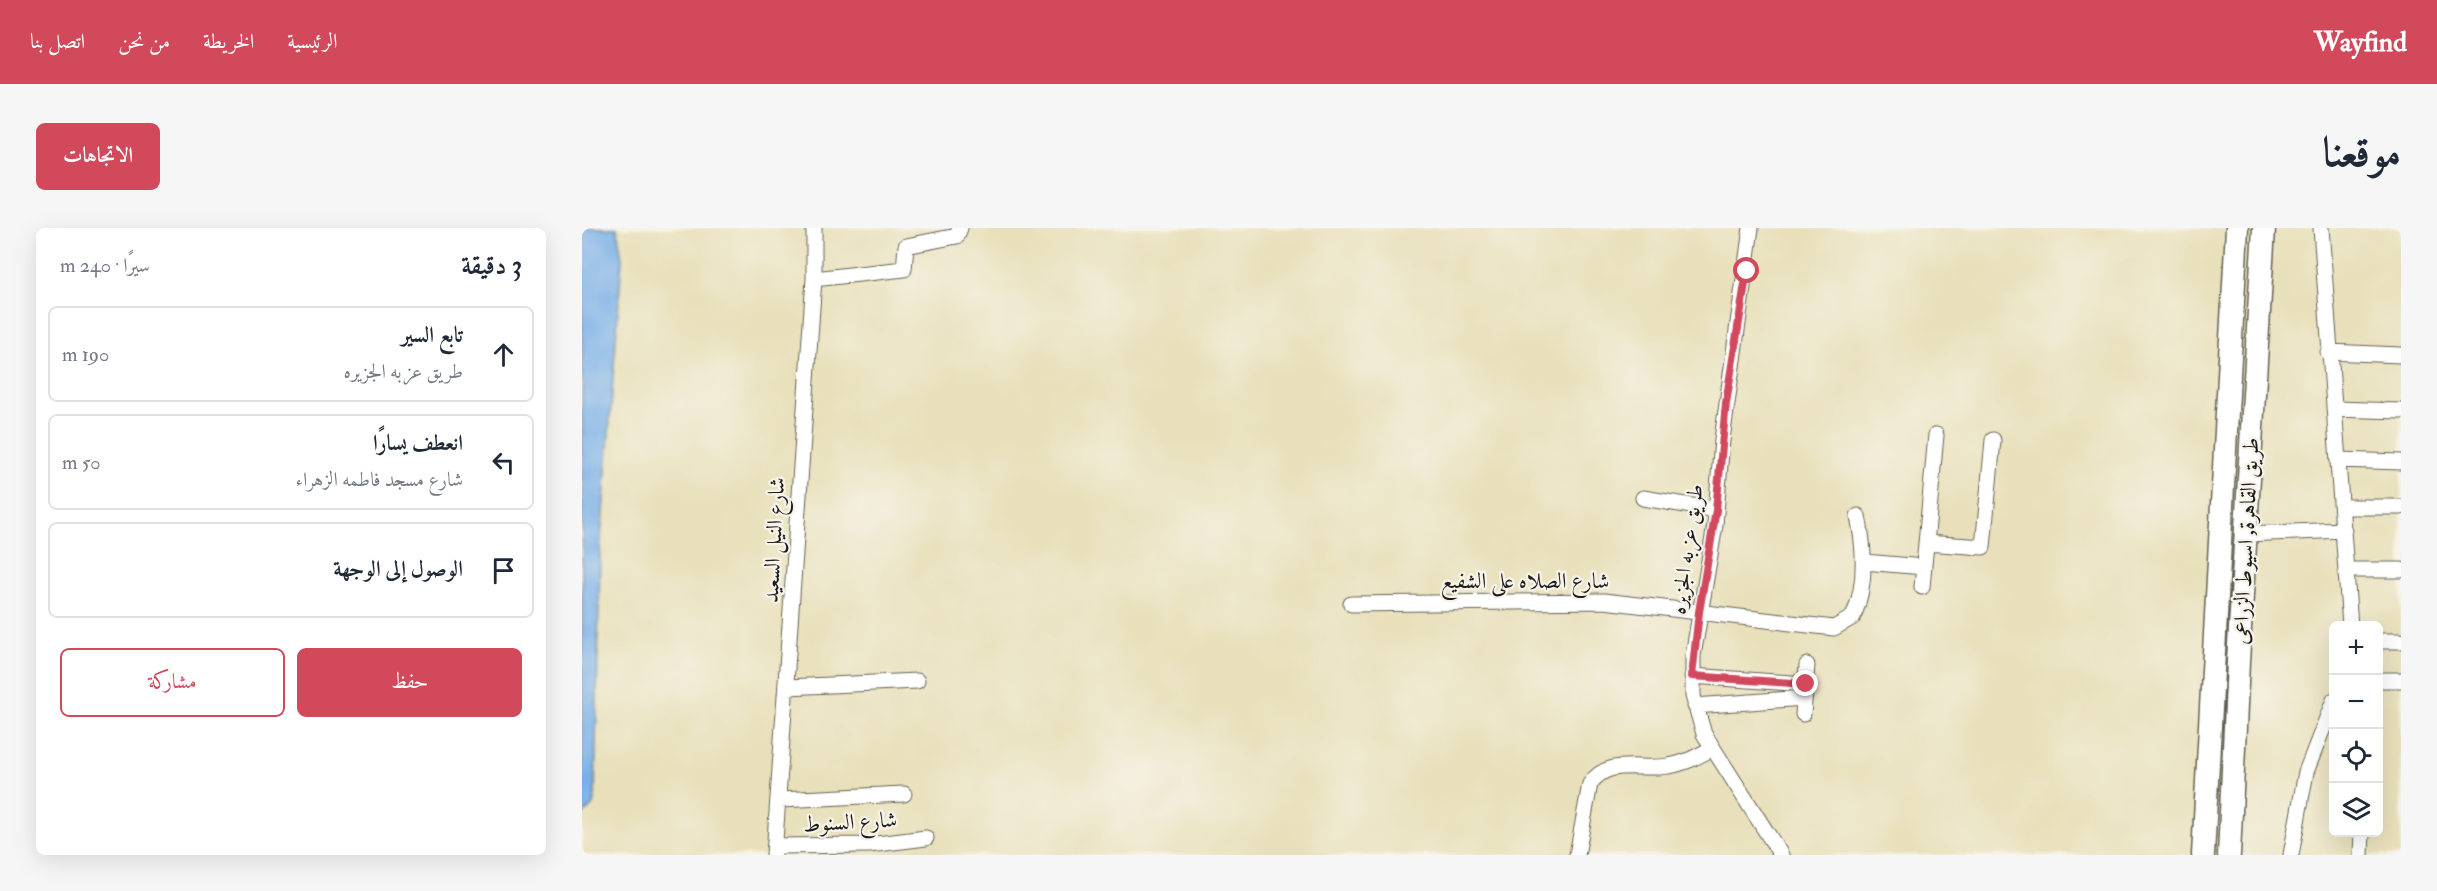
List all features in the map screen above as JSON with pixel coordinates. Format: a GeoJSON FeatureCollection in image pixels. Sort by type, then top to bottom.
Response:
{"type":"FeatureCollection","features":[{"type":"Feature","properties":{"kind":"highway","name":"طريق القاهرة, اسيوط الزراعى"},"geometry":{"type":"LineString","coordinates":[[2203,855],[2237,228]]}},
{"type":"Feature","properties":{"kind":"highway","name":"طريق القاهرة, اسيوط الزراعى"},"geometry":{"type":"LineString","coordinates":[[2229,855],[2264,228]]}},
{"type":"Feature","properties":{"kind":"highway"},"geometry":{"type":"LineString","coordinates":[[2214,660],[2238,662]]}},
{"type":"Feature","properties":{"kind":"highway"},"geometry":{"type":"LineString","coordinates":[[2210,732],[2235,734]]}},
{"type":"Feature","properties":{"kind":"street","name":"شارع النيل السعيد"},"geometry":{"type":"LineString","coordinates":[[775,851],[814,279],[814,228]]}},
{"type":"Feature","properties":{"kind":"street"},"geometry":{"type":"LineString","coordinates":[[814,279],[904,269],[906,246],[957,236],[960,228]]}},
{"type":"Feature","properties":{"kind":"street","name":"طريق عزبه الجزيره"},"geometry":{"type":"LineString","coordinates":[[1751,228],[1722,440],[1716,510],[1699,612],[1692,676],[1695,706],[1712,749],[1781,855]]}},
{"type":"Feature","properties":{"kind":"street"},"geometry":{"type":"LineString","coordinates":[[2321,228],[2328,352],[2342,507],[2341,531],[2348,570],[2350,621]]}},
{"type":"Feature","properties":{"kind":"street"},"geometry":{"type":"LineString","coordinates":[[2328,352],[2401,355]]}},
{"type":"Feature","properties":{"kind":"street"},"geometry":{"type":"LineString","coordinates":[[2334,409],[2401,411]]}},
{"type":"Feature","properties":{"kind":"street"},"geometry":{"type":"LineString","coordinates":[[1922,587],[1936,435]]}},
{"type":"Feature","properties":{"kind":"street"},"geometry":{"type":"LineString","coordinates":[[1926,543],[1983,548],[1994,440]]}},
{"type":"Feature","properties":{"kind":"street"},"geometry":{"type":"LineString","coordinates":[[2338,460],[2401,462]]}},
{"type":"Feature","properties":{"kind":"street"},"geometry":{"type":"LineString","coordinates":[[1643,498],[1716,510]]}},
{"type":"Feature","properties":{"kind":"street"},"geometry":{"type":"LineString","coordinates":[[2342,507],[2401,507]]}},
{"type":"Feature","properties":{"kind":"street","name":"شارع الصلاه على الشفيع"},"geometry":{"type":"LineString","coordinates":[[1351,604],[1585,600],[1834,628],[1853,617],[1862,585],[1864,562],[1858,516]]}},
{"type":"Feature","properties":{"kind":"street"},"geometry":{"type":"LineString","coordinates":[[2246,534],[2341,531]]}},
{"type":"Feature","properties":{"kind":"street"},"geometry":{"type":"LineString","coordinates":[[1864,562],[1924,567]]}},
{"type":"Feature","properties":{"kind":"street"},"geometry":{"type":"LineString","coordinates":[[2348,570],[2401,570]]}},
{"type":"Feature","properties":{"kind":"street"},"geometry":{"type":"LineString","coordinates":[[2383,641],[2401,641]]}},
{"type":"Feature","properties":{"kind":"street"},"geometry":{"type":"LineString","coordinates":[[1803,714],[1807,664]]}},
{"type":"Feature","properties":{"kind":"street"},"geometry":{"type":"LineString","coordinates":[[1692,676],[1805,691]]}},
{"type":"Feature","properties":{"kind":"street"},"geometry":{"type":"LineString","coordinates":[[2383,680],[2401,680]]}},
{"type":"Feature","properties":{"kind":"street"},"geometry":{"type":"LineString","coordinates":[[787,687],[917,681]]}},
{"type":"Feature","properties":{"kind":"street"},"geometry":{"type":"LineString","coordinates":[[1695,706],[1805,691]]}},
{"type":"Feature","properties":{"kind":"street"},"geometry":{"type":"LineString","coordinates":[[2291,855],[2306,772],[2329,713]]}},
{"type":"Feature","properties":{"kind":"street"},"geometry":{"type":"LineString","coordinates":[[1577,855],[1590,784],[1596,775],[1615,766],[1648,769],[1670,766],[1712,749]]}},
{"type":"Feature","properties":{"kind":"street"},"geometry":{"type":"LineString","coordinates":[[780,800],[904,794]]}},
{"type":"Feature","properties":{"kind":"street"},"geometry":{"type":"LineString","coordinates":[[2361,855],[2362,837]]}},
{"type":"Feature","properties":{"kind":"street","name":"شارع السنوط"},"geometry":{"type":"LineString","coordinates":[[775,851],[869,845],[926,838]]}},
{"type":"Feature","properties":{"kind":"water"},"geometry":{"type":"Polygon","coordinates":[[[582,228],[617,228],[622,259],[600,553],[595,795],[593,805],[582,816],[582,228]]]}},
{"type":"Feature","properties":{"kind":"route"},"geometry":{"type":"LineString","coordinates":[[1747,271],[1726,403],[1716,510],[1699,612],[1692,676],[1806,684]]}}]}
